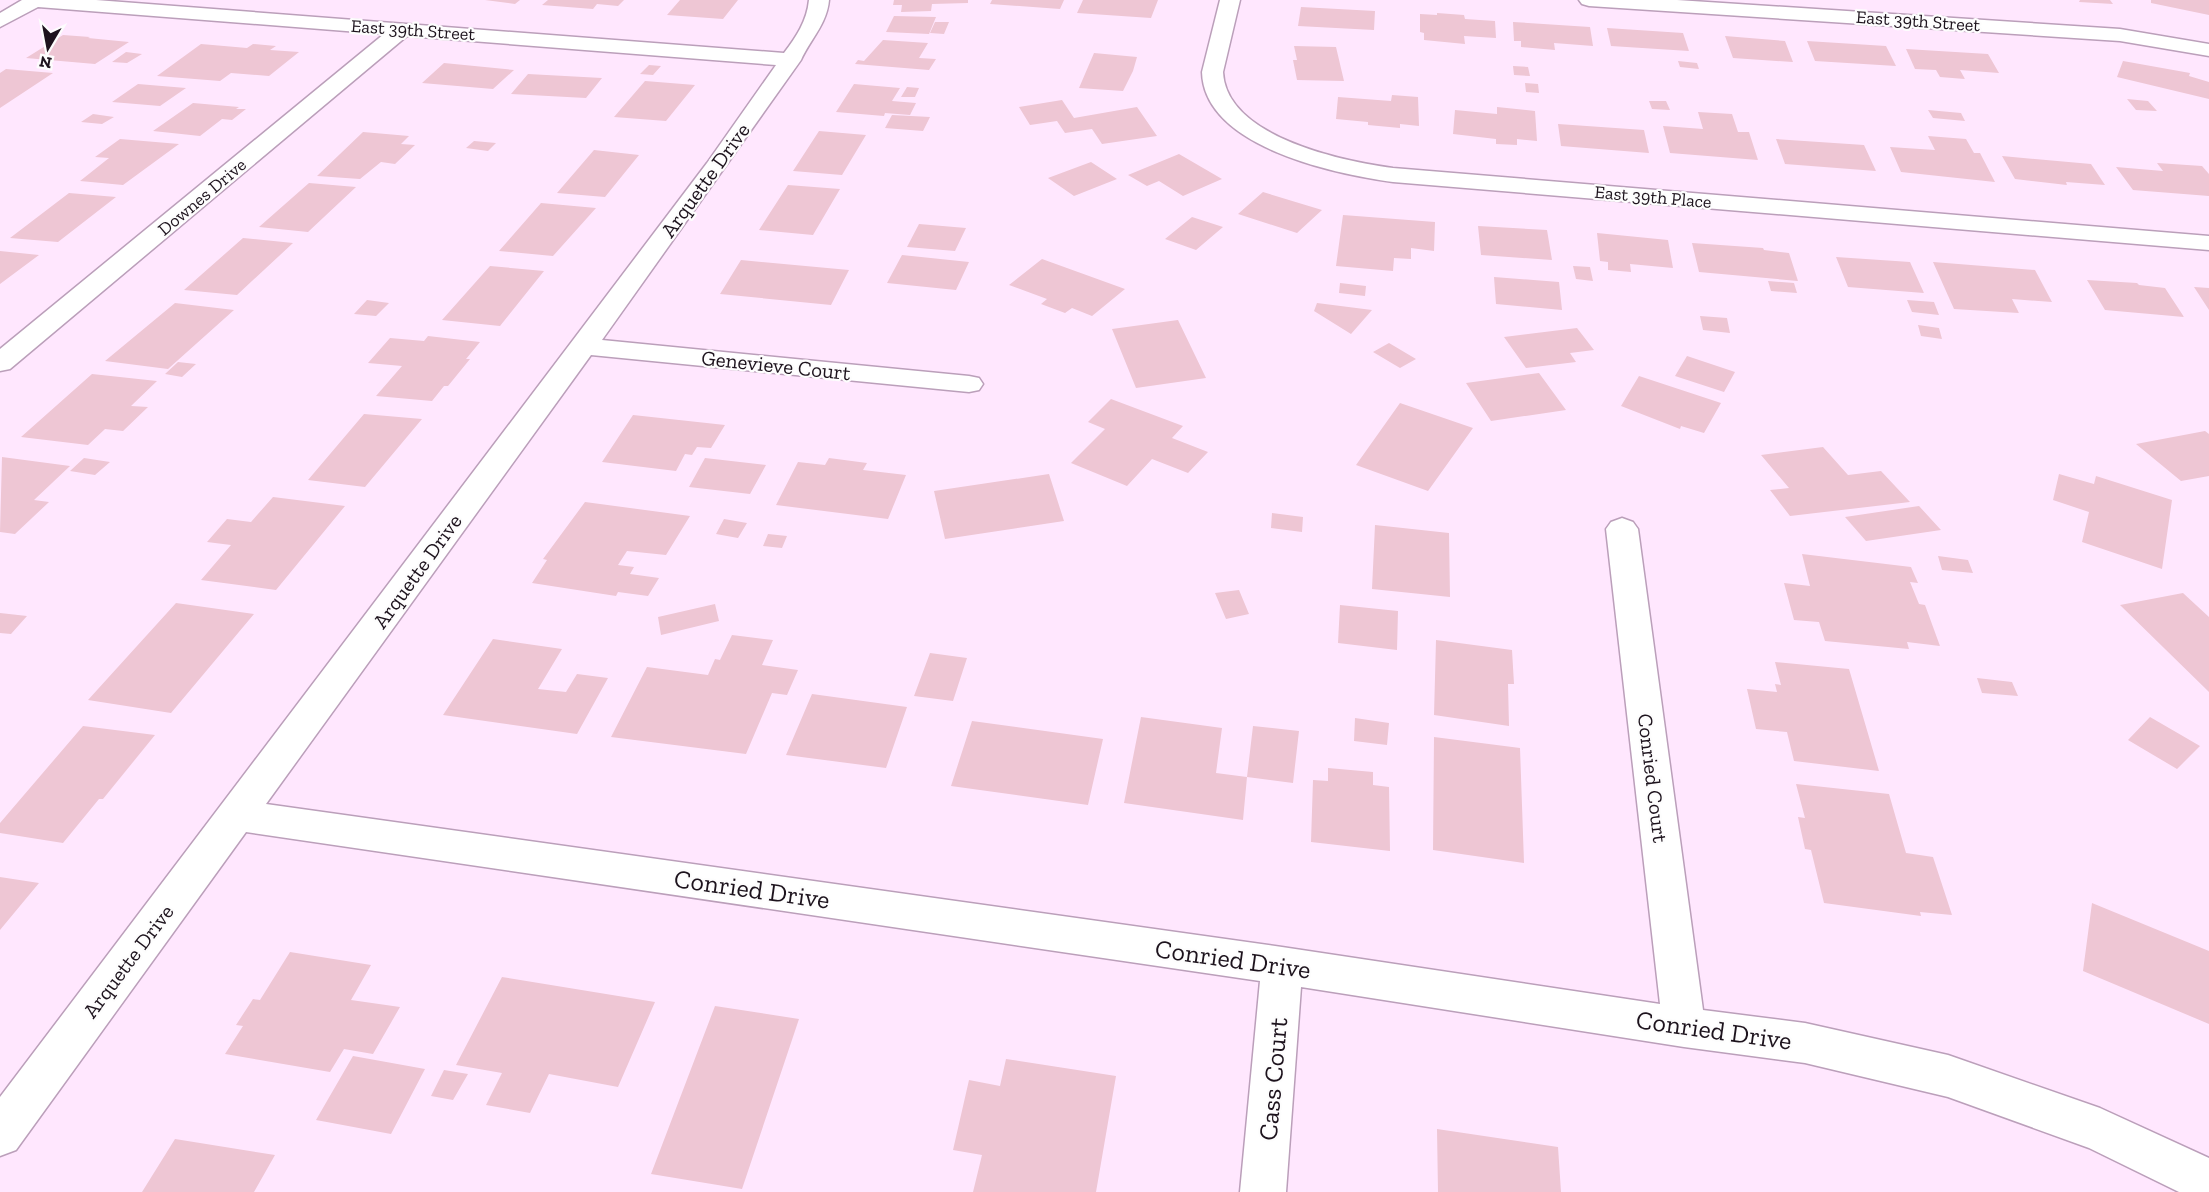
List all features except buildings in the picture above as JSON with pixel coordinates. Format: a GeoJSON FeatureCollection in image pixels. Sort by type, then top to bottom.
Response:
{"type":"FeatureCollection","features":[{"type":"Feature","properties":{"kind":"street","name":"East 39th Street"},"geometry":{"type":"LineString","coordinates":[[35,0],[791,60]]}},
{"type":"Feature","properties":{"kind":"street"},"geometry":{"type":"LineString","coordinates":[[0,21],[35,0]]}},
{"type":"Feature","properties":{"kind":"street","name":"Arquette Drive"},"geometry":{"type":"LineString","coordinates":[[0,1134],[583,346],[791,60],[814,23],[819,0]]}},
{"type":"Feature","properties":{"kind":"street","name":"East 39th Place"},"geometry":{"type":"LineString","coordinates":[[1230,0],[1213,70],[1213,84],[1225,106],[1248,127],[1269,141],[1310,158],[1358,170],[1393,175],[2209,243]]}},
{"type":"Feature","properties":{"kind":"street","name":"East 39th Street"},"geometry":{"type":"LineString","coordinates":[[1589,0],[2120,35],[2209,50]]}},
{"type":"Feature","properties":{"kind":"street","name":"Downes Drive"},"geometry":{"type":"LineString","coordinates":[[0,363],[403,29]]}},
{"type":"Feature","properties":{"kind":"street","name":"Genevieve Court"},"geometry":{"type":"LineString","coordinates":[[583,346],[969,384]]}},
{"type":"Feature","properties":{"kind":"street","name":"Conried Court"},"geometry":{"type":"LineString","coordinates":[[1623,529],[1684,1027]]}},
{"type":"Feature","properties":{"kind":"street","name":"Conried Drive"},"geometry":{"type":"LineString","coordinates":[[236,815],[1805,1043],[1948,1076],[2100,1130],[2209,1182]]}},
{"type":"Feature","properties":{"kind":"street","name":"Cass Court"},"geometry":{"type":"LineString","coordinates":[[1263,1192],[1282,966]]}}]}
